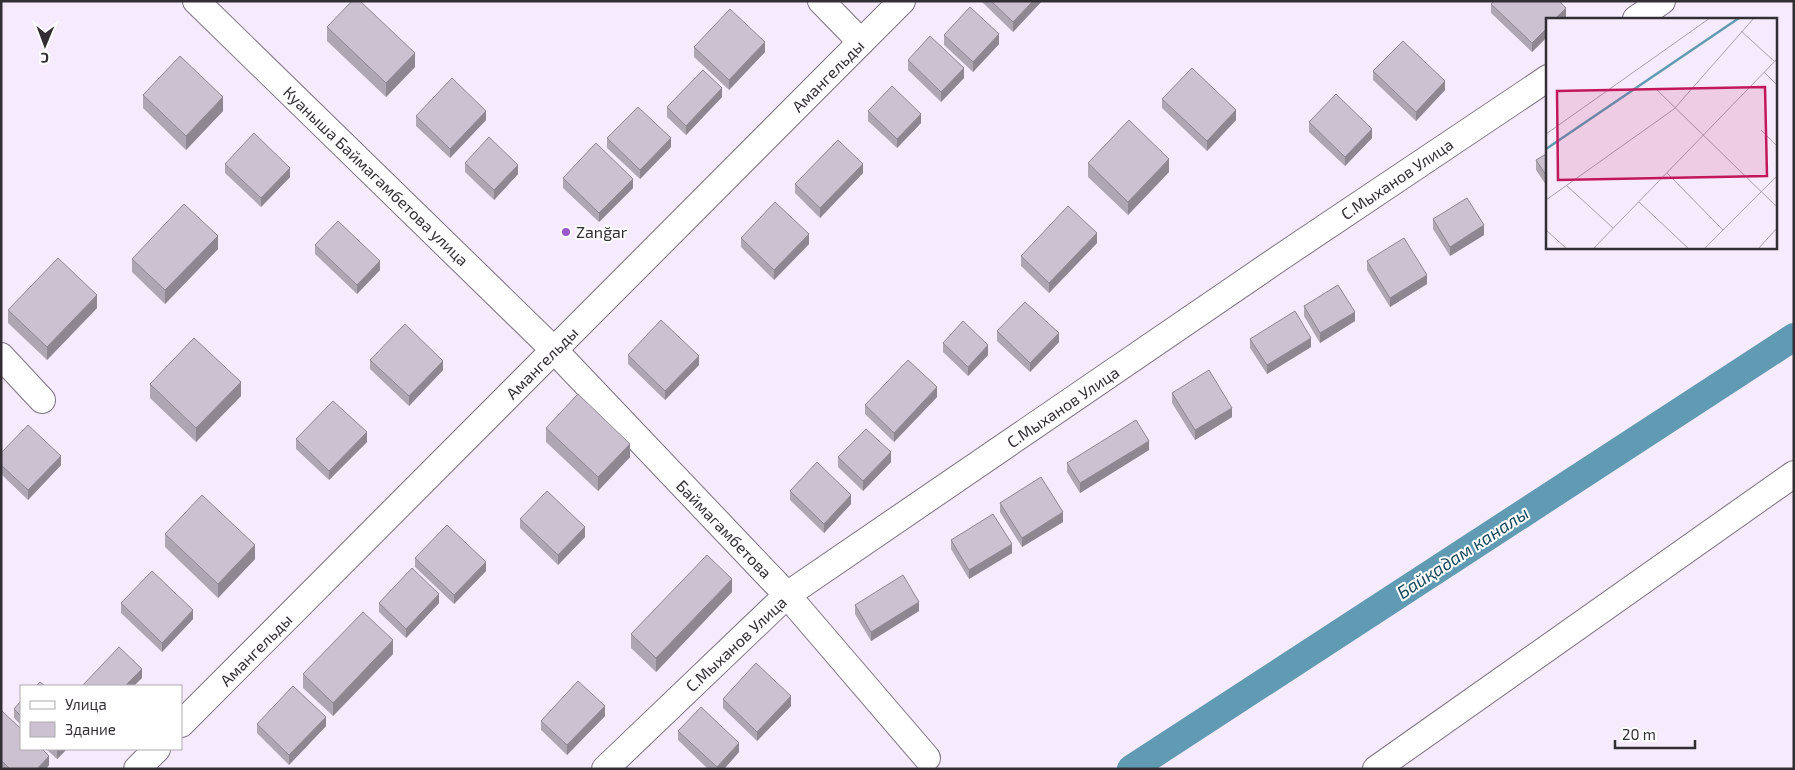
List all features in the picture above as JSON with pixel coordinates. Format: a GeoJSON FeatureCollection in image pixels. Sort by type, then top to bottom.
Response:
{"type":"FeatureCollection","features":[{"type":"Feature","properties":{"kind":"street","name":"Куаныша Баймагамбетова улица"},"geometry":{"type":"LineString","coordinates":[[196,1],[555,351]]}},
{"type":"Feature","properties":{"kind":"street"},"geometry":{"type":"LineString","coordinates":[[821,1],[861,42]]}},
{"type":"Feature","properties":{"kind":"street","name":"Амангельды"},"geometry":{"type":"LineString","coordinates":[[182,723],[902,1]]}},
{"type":"Feature","properties":{"kind":"street"},"geometry":{"type":"LineString","coordinates":[[1637,18],[1662,1]]}},
{"type":"Feature","properties":{"kind":"street","name":"С.Мыханов Улица"},"geometry":{"type":"LineString","coordinates":[[605,769],[787,595],[1276,260],[1546,79]]}},
{"type":"Feature","properties":{"kind":"street","name":"Баймагамбетова"},"geometry":{"type":"LineString","coordinates":[[555,351],[787,595],[927,758]]}},
{"type":"Feature","properties":{"kind":"street"},"geometry":{"type":"LineString","coordinates":[[1,356],[42,400]]}},
{"type":"Feature","properties":{"kind":"street"},"geometry":{"type":"LineString","coordinates":[[1376,769],[1794,474]]}},
{"type":"Feature","properties":{"kind":"street"},"geometry":{"type":"LineString","coordinates":[[136,769],[156,750]]}},
{"type":"Feature","properties":{"kind":"building"},"geometry":{"type":"Polygon","coordinates":[[[352,1],[360,1],[415,53],[386,83],[327,27],[352,1]]]}},
{"type":"Feature","properties":{"kind":"building"},"geometry":{"type":"Polygon","coordinates":[[[991,1],[1033,1],[1013,22],[991,1]]]}},
{"type":"Feature","properties":{"kind":"building"},"geometry":{"type":"Polygon","coordinates":[[[1494,1],[1559,1],[1566,8],[1556,18],[1546,18],[1546,29],[1532,43],[1491,4],[1494,1]]]}},
{"type":"Feature","properties":{"kind":"building"},"geometry":{"type":"Polygon","coordinates":[[[970,7],[999,34],[973,62],[944,35],[970,7]]]}},
{"type":"Feature","properties":{"kind":"building"},"geometry":{"type":"Polygon","coordinates":[[[730,9],[765,42],[729,80],[694,47],[730,9]]]}},
{"type":"Feature","properties":{"kind":"building"},"geometry":{"type":"Polygon","coordinates":[[[930,36],[964,68],[941,92],[908,60],[930,36]]]}},
{"type":"Feature","properties":{"kind":"building"},"geometry":{"type":"Polygon","coordinates":[[[1403,41],[1445,81],[1416,112],[1373,71],[1403,41]]]}},
{"type":"Feature","properties":{"kind":"building"},"geometry":{"type":"Polygon","coordinates":[[[180,56],[223,97],[186,136],[143,95],[180,56]]]}},
{"type":"Feature","properties":{"kind":"building"},"geometry":{"type":"Polygon","coordinates":[[[1192,68],[1236,110],[1207,141],[1162,99],[1192,68]]]}},
{"type":"Feature","properties":{"kind":"building"},"geometry":{"type":"Polygon","coordinates":[[[703,70],[722,88],[686,126],[667,107],[703,70]]]}},
{"type":"Feature","properties":{"kind":"building"},"geometry":{"type":"Polygon","coordinates":[[[452,78],[486,111],[450,149],[416,116],[452,78]]]}},
{"type":"Feature","properties":{"kind":"building"},"geometry":{"type":"Polygon","coordinates":[[[892,86],[921,114],[897,139],[868,111],[892,86]]]}},
{"type":"Feature","properties":{"kind":"building"},"geometry":{"type":"Polygon","coordinates":[[[1336,94],[1372,129],[1345,157],[1309,122],[1336,94]]]}},
{"type":"Feature","properties":{"kind":"building"},"geometry":{"type":"Polygon","coordinates":[[[638,107],[671,138],[640,170],[607,138],[638,107]]]}},
{"type":"Feature","properties":{"kind":"building"},"geometry":{"type":"Polygon","coordinates":[[[1129,120],[1169,159],[1128,202],[1088,163],[1129,120]]]}},
{"type":"Feature","properties":{"kind":"building"},"geometry":{"type":"Polygon","coordinates":[[[254,133],[290,168],[261,198],[225,164],[254,133]]]}},
{"type":"Feature","properties":{"kind":"building"},"geometry":{"type":"Polygon","coordinates":[[[489,137],[518,165],[494,190],[465,163],[489,137]]]}},
{"type":"Feature","properties":{"kind":"building"},"geometry":{"type":"Polygon","coordinates":[[[838,140],[863,164],[820,208],[795,184],[838,140]]]}},
{"type":"Feature","properties":{"kind":"building"},"geometry":{"type":"Polygon","coordinates":[[[596,143],[633,179],[599,213],[563,178],[596,143]]]}},
{"type":"Feature","properties":{"kind":"building"},"geometry":{"type":"Polygon","coordinates":[[[1546,154],[1546,175],[1536,160],[1546,154]]]}},
{"type":"Feature","properties":{"kind":"building"},"geometry":{"type":"Polygon","coordinates":[[[1467,198],[1484,225],[1450,247],[1433,219],[1467,198]]]}},
{"type":"Feature","properties":{"kind":"building"},"geometry":{"type":"Polygon","coordinates":[[[775,202],[809,234],[774,270],[741,238],[775,202]]]}},
{"type":"Feature","properties":{"kind":"building"},"geometry":{"type":"Polygon","coordinates":[[[184,204],[218,236],[165,290],[132,259],[184,204]]]}},
{"type":"Feature","properties":{"kind":"building"},"geometry":{"type":"Polygon","coordinates":[[[1068,206],[1097,233],[1049,283],[1021,256],[1068,206]]]}},
{"type":"Feature","properties":{"kind":"building"},"geometry":{"type":"Polygon","coordinates":[[[338,221],[380,261],[357,285],[315,245],[338,221]]]}},
{"type":"Feature","properties":{"kind":"building"},"geometry":{"type":"Polygon","coordinates":[[[1404,238],[1427,275],[1390,298],[1367,261],[1404,238]]]}},
{"type":"Feature","properties":{"kind":"building"},"geometry":{"type":"Polygon","coordinates":[[[58,258],[97,295],[47,347],[8,310],[58,258]]]}},
{"type":"Feature","properties":{"kind":"building"},"geometry":{"type":"Polygon","coordinates":[[[1338,285],[1355,312],[1320,333],[1304,306],[1338,285]]]}},
{"type":"Feature","properties":{"kind":"building"},"geometry":{"type":"Polygon","coordinates":[[[1025,302],[1059,333],[1030,363],[997,331],[1025,302]]]}},
{"type":"Feature","properties":{"kind":"building"},"geometry":{"type":"Polygon","coordinates":[[[1295,311],[1311,338],[1267,365],[1250,339],[1295,311]]]}},
{"type":"Feature","properties":{"kind":"building"},"geometry":{"type":"Polygon","coordinates":[[[661,320],[699,356],[665,391],[628,355],[661,320]]]}},
{"type":"Feature","properties":{"kind":"building"},"geometry":{"type":"Polygon","coordinates":[[[963,321],[988,345],[968,367],[943,343],[963,321]]]}},
{"type":"Feature","properties":{"kind":"building"},"geometry":{"type":"Polygon","coordinates":[[[405,324],[443,361],[409,396],[370,360],[405,324]]]}},
{"type":"Feature","properties":{"kind":"building"},"geometry":{"type":"Polygon","coordinates":[[[194,338],[241,382],[196,428],[150,384],[194,338]]]}},
{"type":"Feature","properties":{"kind":"building"},"geometry":{"type":"Polygon","coordinates":[[[908,360],[937,387],[894,433],[865,405],[908,360]]]}},
{"type":"Feature","properties":{"kind":"building"},"geometry":{"type":"Polygon","coordinates":[[[1209,370],[1232,408],[1195,430],[1172,393],[1209,370]]]}},
{"type":"Feature","properties":{"kind":"building"},"geometry":{"type":"Polygon","coordinates":[[[578,394],[630,444],[598,477],[546,428],[578,394]]]}},
{"type":"Feature","properties":{"kind":"building"},"geometry":{"type":"Polygon","coordinates":[[[333,401],[367,432],[329,471],[296,439],[333,401]]]}},
{"type":"Feature","properties":{"kind":"building"},"geometry":{"type":"Polygon","coordinates":[[[1136,420],[1149,441],[1080,483],[1067,463],[1136,420]]]}},
{"type":"Feature","properties":{"kind":"building"},"geometry":{"type":"Polygon","coordinates":[[[28,425],[61,456],[28,490],[1,465],[1,453],[28,425]]]}},
{"type":"Feature","properties":{"kind":"building"},"geometry":{"type":"Polygon","coordinates":[[[866,429],[891,452],[863,481],[838,457],[866,429]]]}},
{"type":"Feature","properties":{"kind":"building"},"geometry":{"type":"Polygon","coordinates":[[[817,462],[851,495],[824,524],[790,491],[817,462]]]}},
{"type":"Feature","properties":{"kind":"building"},"geometry":{"type":"Polygon","coordinates":[[[1041,477],[1063,512],[1022,538],[1000,503],[1041,477]]]}},
{"type":"Feature","properties":{"kind":"building"},"geometry":{"type":"Polygon","coordinates":[[[547,491],[585,527],[558,555],[520,519],[547,491]]]}},
{"type":"Feature","properties":{"kind":"building"},"geometry":{"type":"Polygon","coordinates":[[[202,495],[255,545],[218,584],[165,534],[202,495]]]}},
{"type":"Feature","properties":{"kind":"building"},"geometry":{"type":"Polygon","coordinates":[[[993,514],[1012,544],[969,570],[951,540],[993,514]]]}},
{"type":"Feature","properties":{"kind":"building"},"geometry":{"type":"Polygon","coordinates":[[[447,525],[486,562],[454,595],[415,558],[447,525]]]}},
{"type":"Feature","properties":{"kind":"building"},"geometry":{"type":"Polygon","coordinates":[[[707,555],[732,579],[656,658],[631,634],[707,555]]]}},
{"type":"Feature","properties":{"kind":"building"},"geometry":{"type":"Polygon","coordinates":[[[412,568],[439,594],[406,629],[379,603],[412,568]]]}},
{"type":"Feature","properties":{"kind":"building"},"geometry":{"type":"Polygon","coordinates":[[[152,571],[193,610],[162,643],[121,603],[152,571]]]}},
{"type":"Feature","properties":{"kind":"building"},"geometry":{"type":"Polygon","coordinates":[[[903,575],[919,602],[871,632],[855,605],[903,575]]]}},
{"type":"Feature","properties":{"kind":"building"},"geometry":{"type":"Polygon","coordinates":[[[363,612],[393,640],[333,703],[303,674],[363,612]]]}},
{"type":"Feature","properties":{"kind":"building"},"geometry":{"type":"Polygon","coordinates":[[[119,647],[142,669],[126,685],[83,685],[119,647]]]}},
{"type":"Feature","properties":{"kind":"building"},"geometry":{"type":"Polygon","coordinates":[[[756,663],[791,696],[757,732],[723,699],[756,663]]]}},
{"type":"Feature","properties":{"kind":"building"},"geometry":{"type":"Polygon","coordinates":[[[578,681],[605,706],[567,745],[541,721],[578,681]]]}},
{"type":"Feature","properties":{"kind":"building"},"geometry":{"type":"Polygon","coordinates":[[[293,686],[326,717],[289,755],[257,724],[293,686]]]}},
{"type":"Feature","properties":{"kind":"building"},"geometry":{"type":"Polygon","coordinates":[[[20,702],[20,715],[14,709],[20,702]]]}},
{"type":"Feature","properties":{"kind":"building"},"geometry":{"type":"Polygon","coordinates":[[[701,707],[739,743],[717,767],[678,731],[701,707]]]}},
{"type":"Feature","properties":{"kind":"building"},"geometry":{"type":"Polygon","coordinates":[[[1,712],[20,728],[20,750],[43,750],[49,756],[37,769],[10,769],[1,760],[1,712]]]}},
{"type":"Feature","properties":{"kind":"waterway","name":"Байқадам каналы"},"geometry":{"type":"LineString","coordinates":[[1131,769],[1794,337]]}},
{"type":"Feature","properties":{"kind":"place","name":"Zanğar"},"geometry":{"type":"Point","coordinates":[566,232]}}]}
